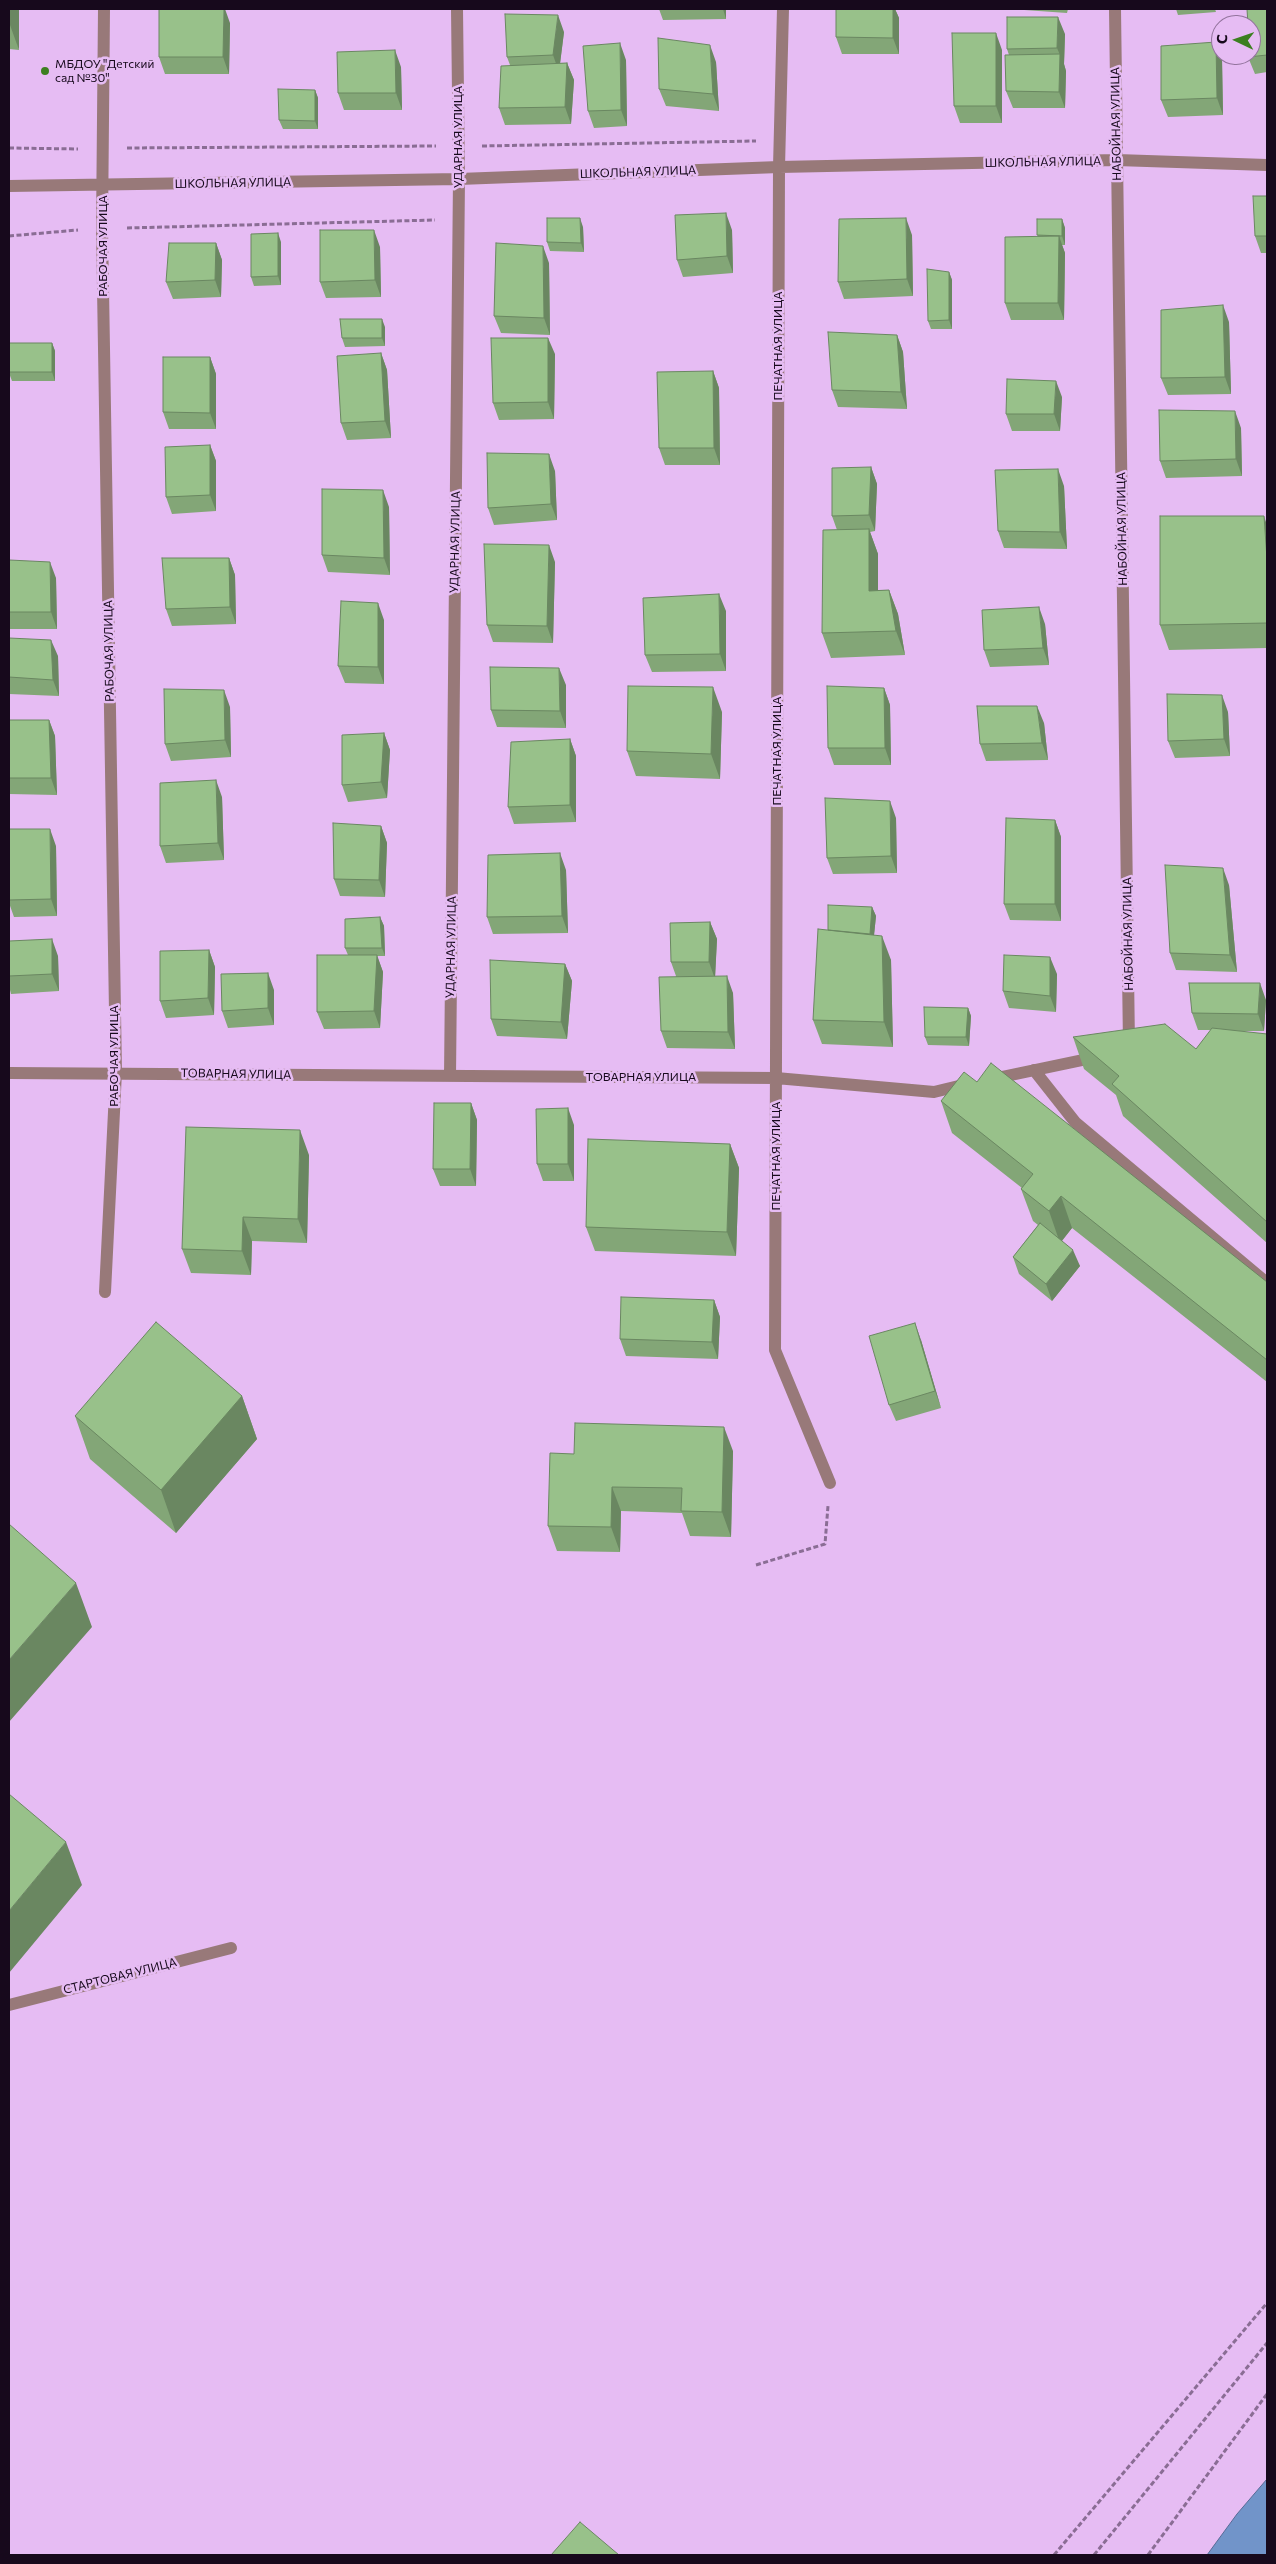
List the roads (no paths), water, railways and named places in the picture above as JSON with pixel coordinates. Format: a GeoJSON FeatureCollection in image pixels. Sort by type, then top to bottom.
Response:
{"type":"FeatureCollection","features":[{"type":"Feature","properties":{"kind":"street","name":"РАБОЧАЯ УЛИЦА"},"geometry":{"type":"LineString","coordinates":[[104,9],[102,228],[116,1072],[105,1292]]}},
{"type":"Feature","properties":{"kind":"street","name":"УДАРНАЯ УЛИЦА"},"geometry":{"type":"LineString","coordinates":[[450,1076],[459,179],[457,9]]}},
{"type":"Feature","properties":{"kind":"street","name":"ПЕЧАТНАЯ УЛИЦА"},"geometry":{"type":"LineString","coordinates":[[783,9],[779,167],[775,1350],[830,1483]]}},
{"type":"Feature","properties":{"kind":"street","name":"НАБОЙНАЯ УЛИЦА"},"geometry":{"type":"LineString","coordinates":[[1115,9],[1125,1051]]}},
{"type":"Feature","properties":{"kind":"street","name":"ШКОЛЬНАЯ УЛИЦА"},"geometry":{"type":"LineString","coordinates":[[9,186],[459,179],[779,167],[1117,160],[1267,165]]}},
{"type":"Feature","properties":{"kind":"street","name":"ТОВАРНАЯ УЛИЦА"},"geometry":{"type":"LineString","coordinates":[[9,1073],[116,1072],[776,1078],[934,1092],[1125,1051]]}},
{"type":"Feature","properties":{"kind":"street"},"geometry":{"type":"LineString","coordinates":[[1034,1070],[1075,1122],[1267,1283]]}},
{"type":"Feature","properties":{"kind":"street","name":"СТАРТОВАЯ УЛИЦА"},"geometry":{"type":"LineString","coordinates":[[9,2004],[231,1948]]}},
{"type":"Feature","properties":{"kind":"water"},"geometry":{"type":"Polygon","coordinates":[[[1267,2479],[1267,2555],[1207,2555],[1237,2514],[1267,2479]]]}},
{"type":"Feature","properties":{"kind":"place","name":"МБДОУ \"Детский сад №30\""},"geometry":{"type":"Point","coordinates":[45,71]}}]}
